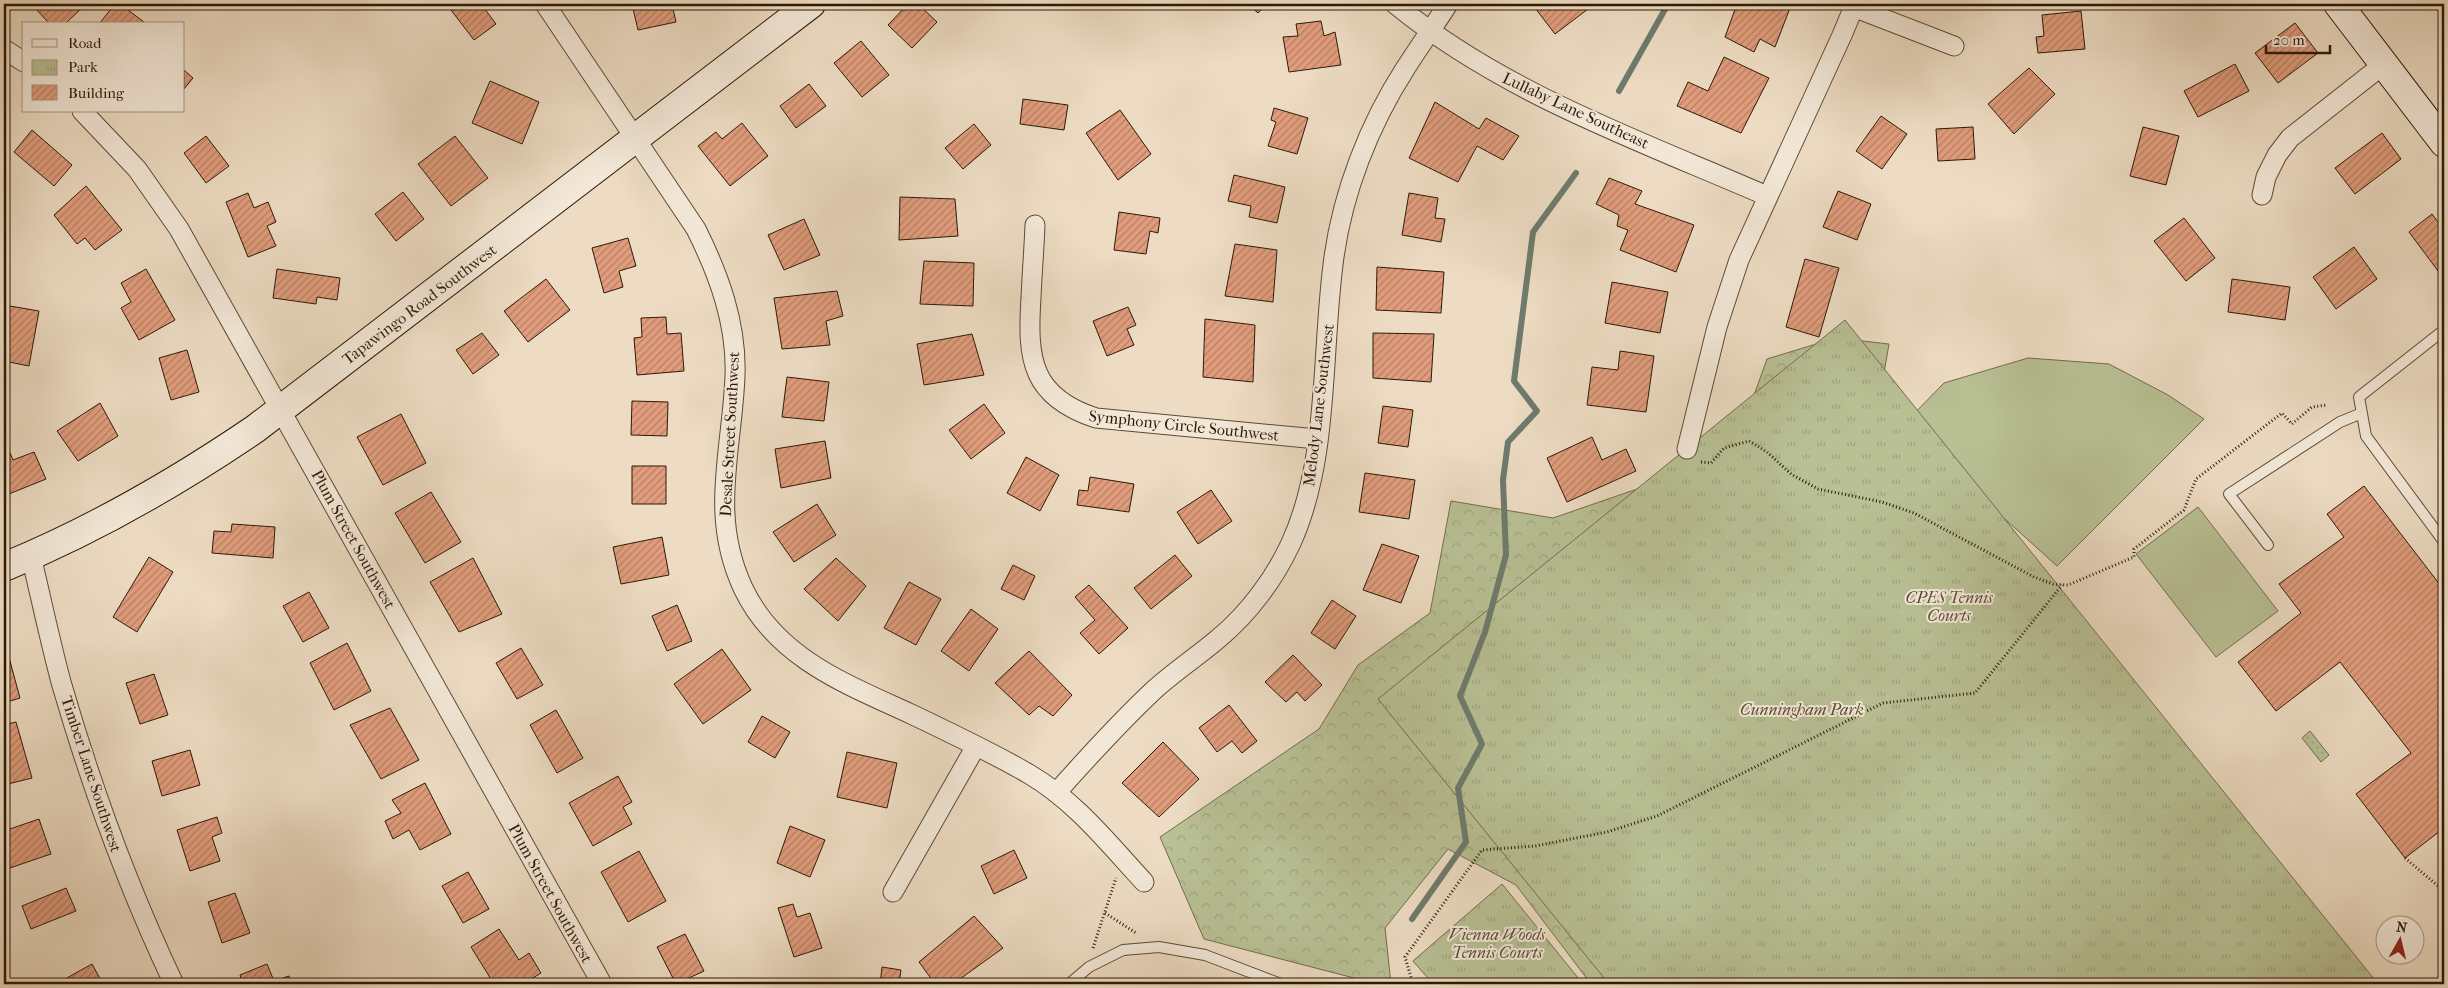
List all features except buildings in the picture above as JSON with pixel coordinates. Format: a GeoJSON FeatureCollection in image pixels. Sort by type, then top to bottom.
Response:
{"type":"FeatureCollection","features":[{"type":"Feature","properties":{"kind":"street","name":"Desale Street Southwest"},"geometry":{"type":"LineString","coordinates":[[545,4],[696,229],[712,260],[724,296],[732,335],[735,374],[724,505],[725,530],[732,561],[744,589],[766,624],[782,643],[832,678],[976,746],[1029,774],[1082,814],[1144,882]]}},
{"type":"Feature","properties":{"kind":"street","name":"Tapawingo Road Southwest"},"geometry":{"type":"LineString","coordinates":[[4,567],[31,556],[129,506],[201,466],[281,409],[811,4]]}},
{"type":"Feature","properties":{"kind":"street","name":"Lullaby Lane Southeast"},"geometry":{"type":"LineString","coordinates":[[1396,4],[1431,31],[1491,69],[1542,97],[1767,196]]}},
{"type":"Feature","properties":{"kind":"street","name":"Melody Lane Southwest"},"geometry":{"type":"LineString","coordinates":[[1056,793],[1105,738],[1156,688],[1221,636],[1248,610],[1271,579],[1291,544],[1306,505],[1314,466],[1334,256],[1343,210],[1359,162],[1379,115],[1404,70],[1448,4]]}},
{"type":"Feature","properties":{"kind":"street"},"geometry":{"type":"LineString","coordinates":[[2338,4],[2444,143]]}},
{"type":"Feature","properties":{"kind":"street"},"geometry":{"type":"LineString","coordinates":[[1687,449],[1717,327],[1740,260],[1767,196],[1843,34],[1854,5],[1954,46]]}},
{"type":"Feature","properties":{"kind":"street"},"geometry":{"type":"LineString","coordinates":[[4,49],[22,61]]}},
{"type":"Feature","properties":{"kind":"street"},"geometry":{"type":"LineString","coordinates":[[2262,195],[2266,177],[2277,155],[2290,138],[2384,64]]}},
{"type":"Feature","properties":{"kind":"street","name":"Plum Street Southwest"},"geometry":{"type":"LineString","coordinates":[[83,112],[137,169],[179,228],[602,984]]}},
{"type":"Feature","properties":{"kind":"street","name":"Symphony Circle Southwest"},"geometry":{"type":"LineString","coordinates":[[1035,225],[1029,347],[1035,368],[1046,387],[1060,401],[1076,412],[1096,418],[1317,438]]}},
{"type":"Feature","properties":{"kind":"street","name":"Timber Lane Southwest"},"geometry":{"type":"LineString","coordinates":[[31,556],[61,681],[91,779],[125,875],[174,984]]}},
{"type":"Feature","properties":{"kind":"street"},"geometry":{"type":"LineString","coordinates":[[893,892],[976,746]]}},
{"type":"Feature","properties":{"kind":"lane"},"geometry":{"type":"LineString","coordinates":[[2444,330],[2359,398],[2366,436],[2444,542]]}},
{"type":"Feature","properties":{"kind":"lane"},"geometry":{"type":"LineString","coordinates":[[2268,545],[2229,494],[2340,422],[2362,413]]}},
{"type":"Feature","properties":{"kind":"lane"},"geometry":{"type":"LineString","coordinates":[[1068,984],[1089,967],[1123,950],[1160,948],[1206,955],[1281,984]]}},
{"type":"Feature","properties":{"kind":"path"},"geometry":{"type":"LineString","coordinates":[[1687,449],[1687,460],[1711,463],[1724,448],[1749,441],[1767,452],[1791,474],[1818,489],[1882,502],[1914,513],[2034,577],[2053,584],[2062,585],[2078,583],[2134,557],[2134,549],[2184,510],[2196,479],[2282,413],[2292,424],[2312,407],[2327,405]]}},
{"type":"Feature","properties":{"kind":"path"},"geometry":{"type":"LineString","coordinates":[[1413,984],[1405,957],[1482,850],[1535,846],[1624,827],[1657,816],[1882,703],[1975,692],[2062,585]]}},
{"type":"Feature","properties":{"kind":"path"},"geometry":{"type":"LineString","coordinates":[[2405,858],[2444,891]]}},
{"type":"Feature","properties":{"kind":"path"},"geometry":{"type":"LineString","coordinates":[[1089,967],[1116,877],[1128,865]]}},
{"type":"Feature","properties":{"kind":"path"},"geometry":{"type":"LineString","coordinates":[[1105,912],[1160,948]]}},
{"type":"Feature","properties":{"kind":"green space","name":"Cunningham Park"},"geometry":{"type":"Polygon","coordinates":[[[1845,320],[2378,984],[1609,984],[1378,699],[1845,320]]]}},
{"type":"Feature","properties":{"kind":"green space"},"geometry":{"type":"Polygon","coordinates":[[[1836,338],[1889,344],[1847,587],[1940,984],[1591,984],[1516,885],[1448,849],[1385,928],[1391,984],[1377,984],[1204,939],[1160,837],[1319,729],[1358,665],[1430,613],[1451,501],[1553,518],[1666,479],[1725,476],[1767,359],[1836,338]]]}},
{"type":"Feature","properties":{"kind":"green space"},"geometry":{"type":"Polygon","coordinates":[[[2028,358],[2109,364],[2168,395],[2204,419],[2057,566],[1902,426],[1944,383],[2028,358]]]}},
{"type":"Feature","properties":{"kind":"green space"},"geometry":{"type":"Polygon","coordinates":[[[2198,507],[2278,611],[2216,657],[2136,554],[2198,507]]]}},
{"type":"Feature","properties":{"kind":"green space"},"geometry":{"type":"Polygon","coordinates":[[[2310,731],[2329,755],[2321,762],[2302,738],[2310,731]]]}},
{"type":"Feature","properties":{"kind":"green space","name":"Vienna Woods Tennis Courts"},"geometry":{"type":"Polygon","coordinates":[[[1502,884],[1583,984],[1433,984],[1413,961],[1502,884]]]}},
{"type":"Feature","properties":{"kind":"waterway"},"geometry":{"type":"LineString","coordinates":[[1619,91],[1668,4]]}},
{"type":"Feature","properties":{"kind":"waterway"},"geometry":{"type":"LineString","coordinates":[[1412,919],[1466,842],[1458,788],[1482,744],[1460,696],[1485,632],[1506,555],[1503,480],[1508,442],[1537,411],[1514,381],[1533,232],[1576,173]]}},
{"type":"Feature","properties":{"kind":"park label","name":"CPES Tennis Courts"},"geometry":{"type":"Point","coordinates":[1949,606]}}]}
